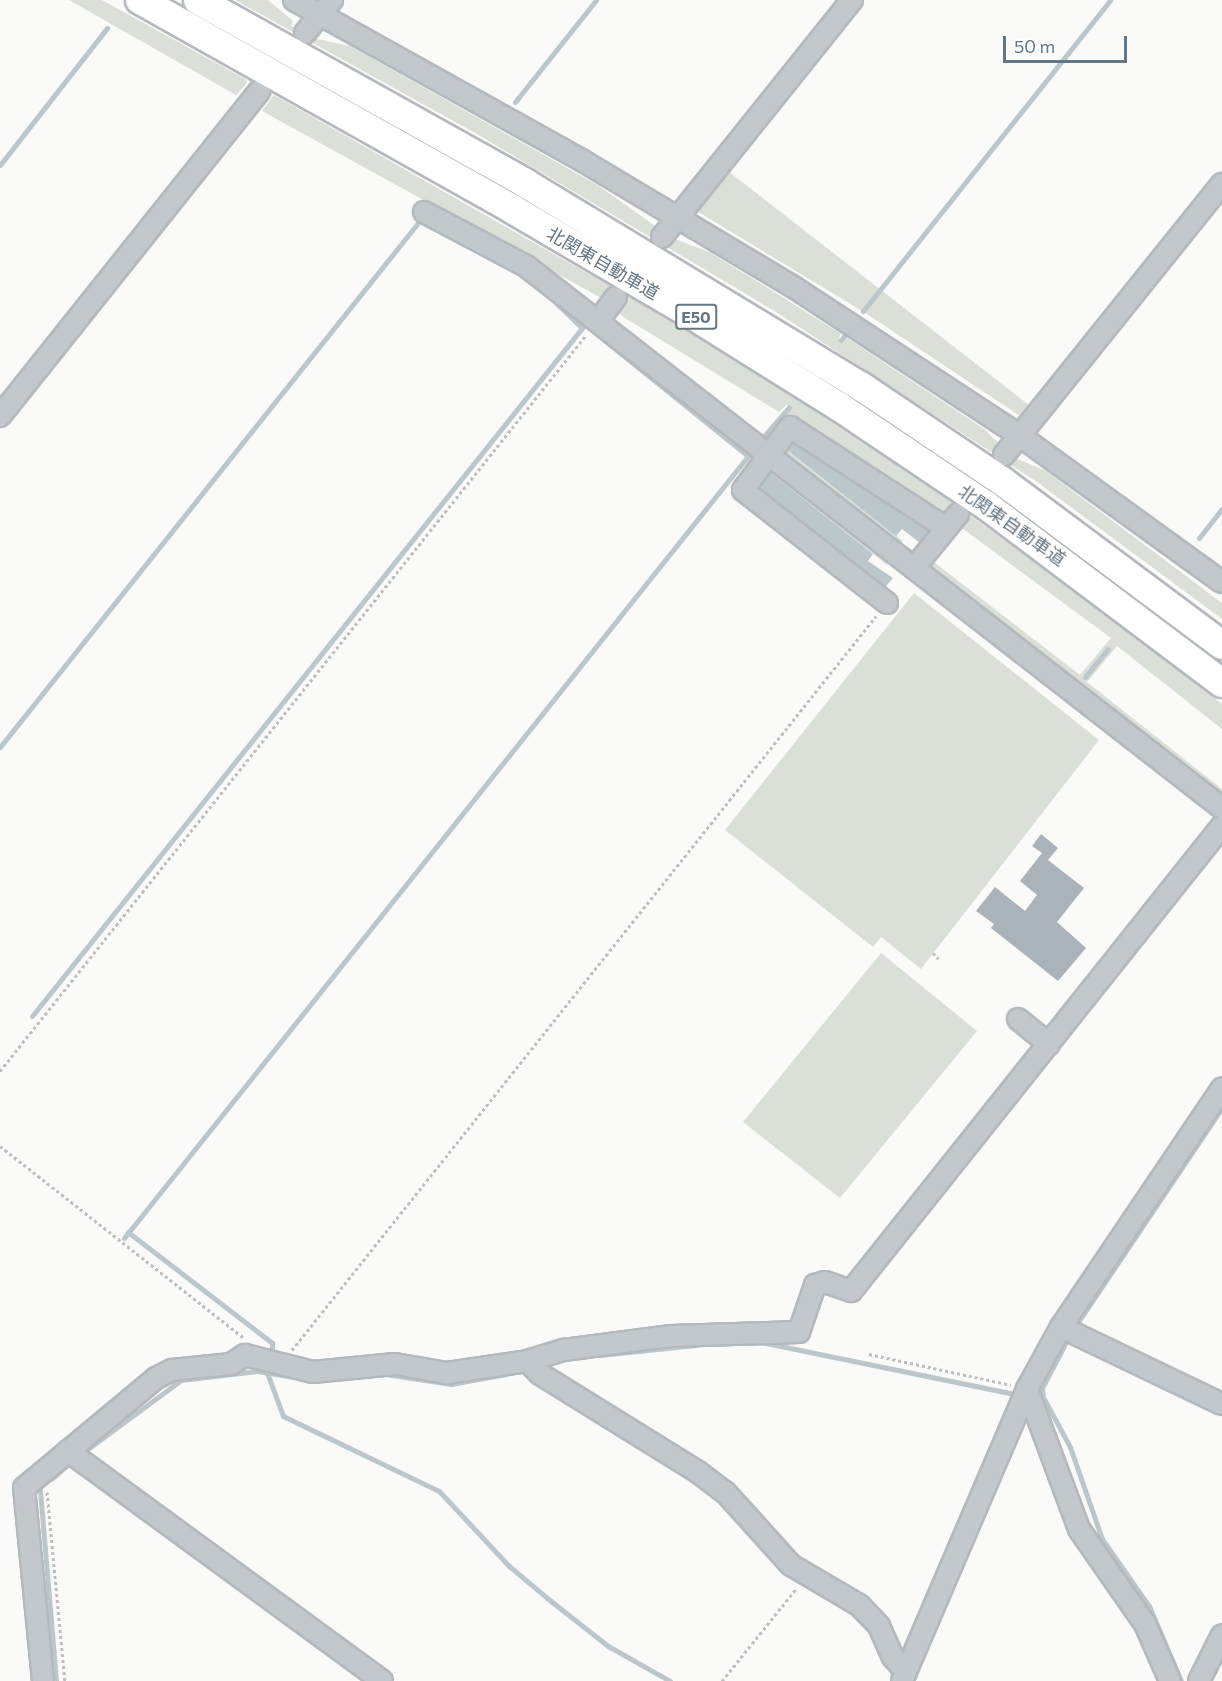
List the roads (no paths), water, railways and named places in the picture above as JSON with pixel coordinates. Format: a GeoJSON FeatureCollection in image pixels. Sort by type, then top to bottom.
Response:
{"type":"FeatureCollection","features":[{"type":"Feature","properties":{"kind":"highway","name":"北関東自動車道"},"geometry":{"type":"LineString","coordinates":[[140,0],[522,215],[829,400],[996,512],[1222,683]]}},
{"type":"Feature","properties":{"kind":"highway","name":"北関東自動車道"},"geometry":{"type":"LineString","coordinates":[[198,0],[525,183],[862,387],[1002,481],[1222,645]]}},
{"type":"Feature","properties":{"kind":"street"},"geometry":{"type":"LineString","coordinates":[[294,0],[326,7],[679,217],[912,362],[1020,436],[1222,582]]}},
{"type":"Feature","properties":{"kind":"street"},"geometry":{"type":"LineString","coordinates":[[662,237],[852,0]]}},
{"type":"Feature","properties":{"kind":"street"},"geometry":{"type":"LineString","coordinates":[[305,33],[326,7]]}},
{"type":"Feature","properties":{"kind":"street"},"geometry":{"type":"LineString","coordinates":[[0,417],[259,91]]}},
{"type":"Feature","properties":{"kind":"street"},"geometry":{"type":"LineString","coordinates":[[1004,455],[1222,184]]}},
{"type":"Feature","properties":{"kind":"street"},"geometry":{"type":"LineString","coordinates":[[424,213],[526,266],[1222,808]]}},
{"type":"Feature","properties":{"kind":"street"},"geometry":{"type":"LineString","coordinates":[[598,321],[616,297]]}},
{"type":"Feature","properties":{"kind":"street"},"geometry":{"type":"LineString","coordinates":[[887,603],[743,490],[790,427],[952,521],[914,568]]}},
{"type":"Feature","properties":{"kind":"street"},"geometry":{"type":"LineString","coordinates":[[43,1681],[24,1488],[164,1374],[231,1364],[245,1355],[270,1359],[313,1372],[395,1364],[447,1373],[527,1361],[564,1350],[671,1336],[799,1332],[815,1286],[825,1282],[851,1291],[1222,826]]}},
{"type":"Feature","properties":{"kind":"street"},"geometry":{"type":"LineString","coordinates":[[1018,1019],[1049,1044]]}},
{"type":"Feature","properties":{"kind":"street"},"geometry":{"type":"LineString","coordinates":[[904,1676],[1028,1389],[1061,1328],[1222,1088]]}},
{"type":"Feature","properties":{"kind":"street"},"geometry":{"type":"LineString","coordinates":[[1061,1328],[1222,1404]]}},
{"type":"Feature","properties":{"kind":"street"},"geometry":{"type":"LineString","coordinates":[[527,1361],[540,1374],[698,1472],[724,1492],[791,1565],[859,1605],[879,1626],[904,1676]]}},
{"type":"Feature","properties":{"kind":"street"},"geometry":{"type":"LineString","coordinates":[[1028,1389],[1080,1528],[1145,1624],[1170,1681]]}},
{"type":"Feature","properties":{"kind":"street"},"geometry":{"type":"LineString","coordinates":[[68,1451],[382,1681]]}},
{"type":"Feature","properties":{"kind":"street"},"geometry":{"type":"LineString","coordinates":[[1199,1681],[1222,1635]]}},
{"type":"Feature","properties":{"kind":"waterway"},"geometry":{"type":"LineString","coordinates":[[515,102],[596,0]]}},
{"type":"Feature","properties":{"kind":"waterway"},"geometry":{"type":"LineString","coordinates":[[863,311],[1110,0]]}},
{"type":"Feature","properties":{"kind":"waterway"},"geometry":{"type":"LineString","coordinates":[[0,165],[107,28]]}},
{"type":"Feature","properties":{"kind":"waterway"},"geometry":{"type":"LineString","coordinates":[[0,747],[417,224]]}},
{"type":"Feature","properties":{"kind":"waterway"},"geometry":{"type":"LineString","coordinates":[[32,1016],[582,328],[547,294]]}},
{"type":"Feature","properties":{"kind":"waterway"},"geometry":{"type":"LineString","coordinates":[[841,340],[844,336]]}},
{"type":"Feature","properties":{"kind":"waterway"},"geometry":{"type":"LineString","coordinates":[[124,1238],[748,456],[602,338]]}},
{"type":"Feature","properties":{"kind":"waterway"},"geometry":{"type":"LineString","coordinates":[[764,436],[789,407]]}},
{"type":"Feature","properties":{"kind":"waterway"},"geometry":{"type":"LineString","coordinates":[[1199,538],[1222,509]]}},
{"type":"Feature","properties":{"kind":"waterway"},"geometry":{"type":"LineString","coordinates":[[1085,677],[1108,649]]}},
{"type":"Feature","properties":{"kind":"waterway"},"geometry":{"type":"LineString","coordinates":[[1074,1328],[1222,1108]]}},
{"type":"Feature","properties":{"kind":"waterway"},"geometry":{"type":"LineString","coordinates":[[128,1232],[272,1343],[272,1350]]}},
{"type":"Feature","properties":{"kind":"waterway"},"geometry":{"type":"LineString","coordinates":[[761,1342],[1019,1395]]}},
{"type":"Feature","properties":{"kind":"waterway"},"geometry":{"type":"LineString","coordinates":[[1065,1344],[1042,1388],[1043,1397],[1070,1447],[1102,1539],[1149,1606],[1181,1681]]}},
{"type":"Feature","properties":{"kind":"waterway"},"geometry":{"type":"LineString","coordinates":[[600,1355],[695,1345]]}},
{"type":"Feature","properties":{"kind":"waterway"},"geometry":{"type":"LineString","coordinates":[[266,1370],[283,1416],[439,1491],[509,1566],[547,1598],[608,1646],[670,1681]]}},
{"type":"Feature","properties":{"kind":"waterway"},"geometry":{"type":"LineString","coordinates":[[85,1451],[181,1380],[257,1371],[295,1377]]}},
{"type":"Feature","properties":{"kind":"waterway"},"geometry":{"type":"LineString","coordinates":[[385,1374],[451,1384],[506,1374]]}},
{"type":"Feature","properties":{"kind":"waterway"},"geometry":{"type":"LineString","coordinates":[[51,1479],[68,1464]]}},
{"type":"Feature","properties":{"kind":"waterway"},"geometry":{"type":"LineString","coordinates":[[40,1490],[56,1681]]}}]}
